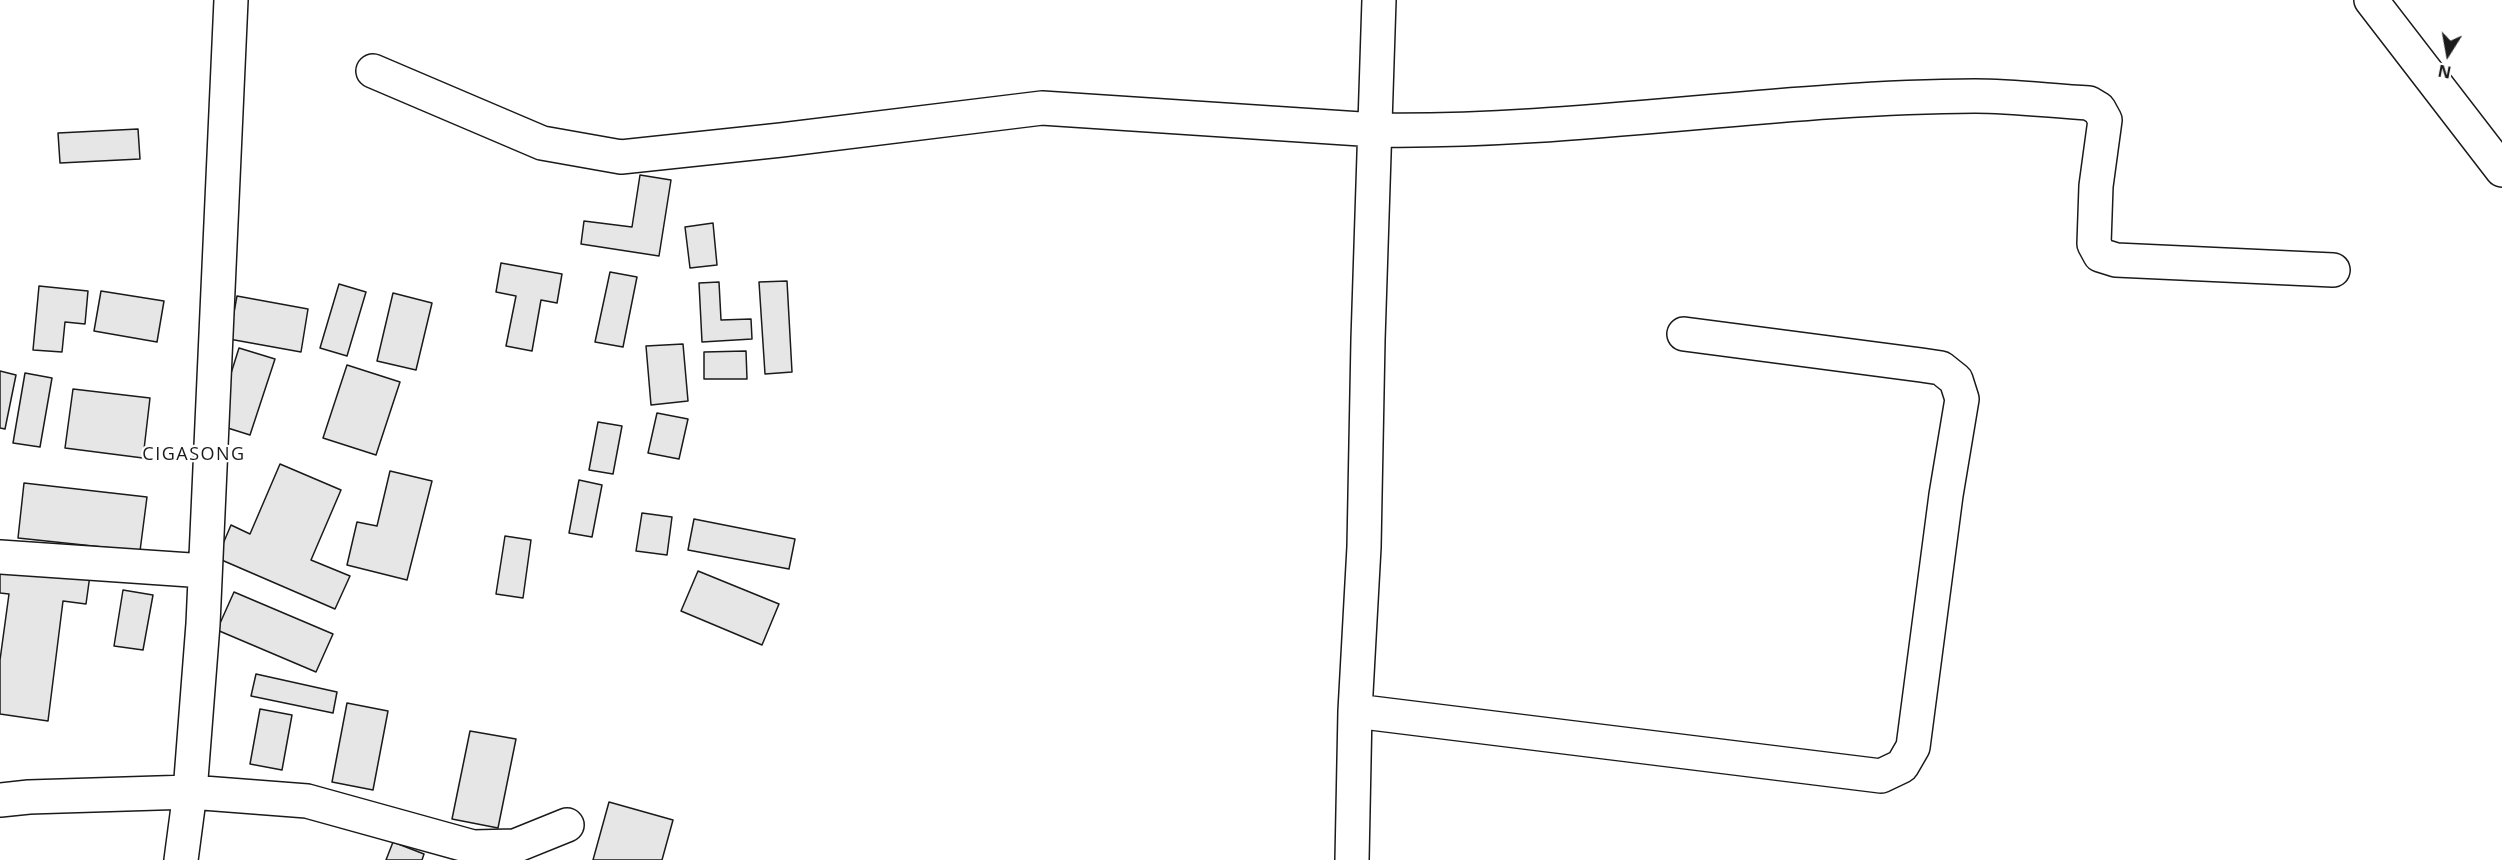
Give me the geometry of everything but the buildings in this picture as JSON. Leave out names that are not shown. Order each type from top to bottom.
[{"type":"street","points":[[181,860],[190,792],[205,571],[231,0]]},
{"type":"street","points":[[1352,860],[1355,711],[1364,548],[1379,0]]},
{"type":"street","points":[[2371,0],[2502,170]]},
{"type":"street","points":[[373,71],[542,143],[621,157],[1042,108],[1376,130],[1424,131],[1603,121],[1863,100],[1977,96],[2089,103],[2099,109],[2105,120],[2096,186],[2094,244],[2100,255],[2116,260],[2333,270]]},
{"type":"street","points":[[1355,711],[1881,776],[1902,766],[1913,747],[1946,495],[1962,399],[1956,380],[1941,368],[1921,364],[1684,334]]},
{"type":"street","points":[[0,557],[205,571]]},
{"type":"street","points":[[0,800],[190,792],[307,801],[473,847],[515,846],[567,825]]},
{"type":"district","name":"CIGASONG","points":[[194,455]]}]
